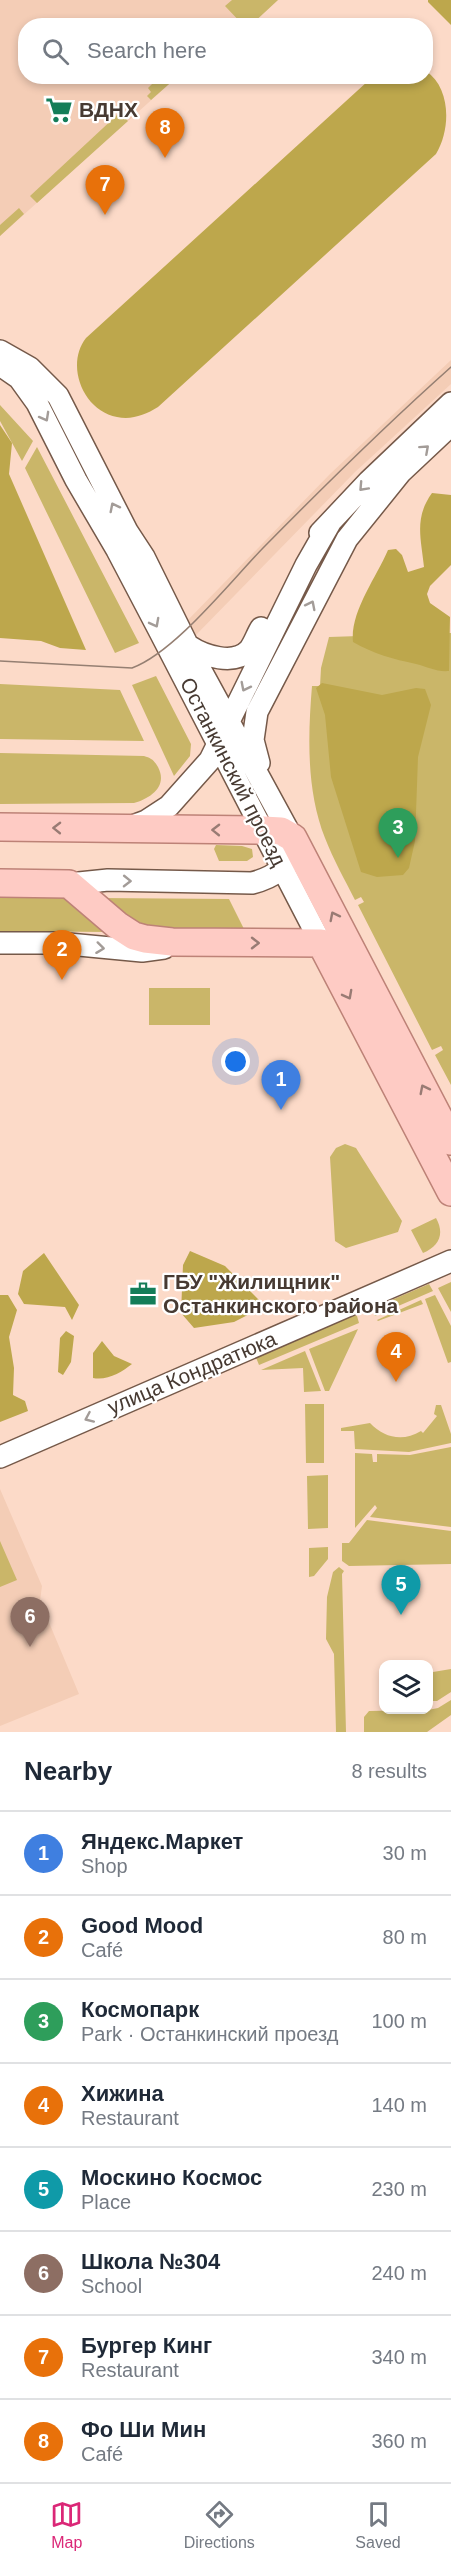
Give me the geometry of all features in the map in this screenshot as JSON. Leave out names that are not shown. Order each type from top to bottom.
[{"type":"main road","points":[[0,827],[263,830],[280,831],[293,838]]},
{"type":"main road","name":"Останкинский проезд","points":[[293,838],[451,1141]]},
{"type":"main road","points":[[0,883],[69,884],[134,936],[157,941],[321,943]]},
{"type":"main road","name":"Останкинский проезд","points":[[321,943],[451,1192]]},
{"type":"street","name":"Останкинский проезд","points":[[0,351],[19,360],[40,376],[63,405],[127,531],[144,557],[229,722],[293,838]]},
{"type":"street","name":"Останкинский проезд","points":[[0,365],[19,378],[38,403],[76,480],[117,550],[321,943]]},
{"type":"street","points":[[189,646],[204,654],[228,658],[236,657],[249,650],[294,561],[304,548],[369,481],[451,403]]},
{"type":"street","points":[[274,803],[253,740],[255,721],[261,705],[347,539],[400,472],[451,425]]},
{"type":"street","points":[[115,828],[139,824],[162,812],[201,771],[218,746],[306,565],[330,523]]},
{"type":"street","points":[[69,884],[108,880],[252,883],[270,877],[283,868],[294,851],[293,838]]},
{"type":"street","points":[[0,943],[58,943],[142,951],[196,942]]},
{"type":"street","name":"улица Кондратюка","points":[[0,1457],[451,1261]]},
{"type":"shaded area","name":"ВДНХ","points":[[0,0],[278,0],[259,18],[18,18],[18,84],[169,84],[0,236]]},
{"type":"shaded area","points":[[232,0],[278,0],[259,18],[236,18],[225,6]]},
{"type":"shaded area","points":[[428,0],[451,0],[451,25],[428,2]]},
{"type":"shaded area","points":[[434,78],[444,98],[446,110],[444,133],[436,154],[158,407],[138,416],[123,418],[105,413],[95,406],[81,385],[78,373],[77,361],[86,338],[365,84],[433,84]]},
{"type":"shaded area","points":[[152,84],[169,84],[151,100],[147,96],[151,92],[148,88]]},
{"type":"shaded area","points":[[121,114],[128,121],[37,203],[30,196],[117,115]]},
{"type":"shaded area","points":[[19,208],[24,214],[0,236],[0,225]]},
{"type":"shaded area","points":[[451,360],[451,384],[355,472],[195,636],[187,621],[330,474]]},
{"type":"shaded area","points":[[0,405],[33,441],[22,461],[0,421]]},
{"type":"shaded area","points":[[0,425],[12,443],[9,474],[86,650],[60,648],[41,641],[0,638]]},
{"type":"shaded area","points":[[37,447],[139,643],[115,653],[25,468]]},
{"type":"shaded area","points":[[432,493],[451,495],[451,565],[430,586],[427,594],[430,603],[450,617],[449,671],[436,670],[391,658],[353,642],[353,631],[360,607],[388,550],[396,549],[402,555],[408,572],[424,567],[420,528],[426,502]]},
{"type":"shaded area","points":[[451,633],[451,1085],[435,1055],[443,1050],[441,1046],[432,1050],[358,905],[364,902],[361,897],[355,900],[328,846],[314,801],[309,743],[312,686],[320,686],[321,668],[329,637]]},
{"type":"shaded area","points":[[156,676],[191,744],[190,756],[174,776],[132,685]]},
{"type":"shaded area","points":[[322,683],[382,695],[416,688],[425,689],[431,705],[418,757],[415,841],[409,868],[403,875],[377,877],[361,872],[331,777],[325,715],[316,688]]},
{"type":"shaded area","points":[[0,684],[120,690],[144,741],[0,739]]},
{"type":"shaded area","points":[[0,753],[144,756],[157,765],[161,780],[152,794],[134,803],[0,804]]},
{"type":"shaded area","points":[[216,845],[242,846],[252,849],[253,857],[247,861],[219,861],[214,849]]},
{"type":"shaded area","points":[[0,896],[59,897],[72,900],[107,932],[0,931]]},
{"type":"shaded area","points":[[98,898],[229,899],[245,931],[150,933]]},
{"type":"shaded area","points":[[149,988],[210,988],[210,1025],[149,1025]]},
{"type":"shaded area","points":[[345,1144],[356,1148],[402,1221],[398,1232],[346,1248],[335,1241],[330,1157],[336,1148]]},
{"type":"shaded area","points":[[436,1218],[440,1229],[439,1239],[433,1247],[423,1253],[411,1230]]},
{"type":"shaded area","points":[[190,1251],[225,1266],[265,1306],[234,1322],[194,1328],[181,1313],[183,1265]]},
{"type":"shaded area","points":[[44,1253],[79,1305],[72,1320],[65,1307],[24,1304],[18,1294],[23,1271]]},
{"type":"shaded area","points":[[451,1282],[451,1312],[438,1288]]},
{"type":"shaded area","points":[[429,1284],[433,1291],[375,1316],[373,1308]]},
{"type":"shaded area","points":[[0,1295],[8,1295],[17,1310],[9,1337],[14,1368],[13,1395],[25,1401],[28,1411],[0,1422]]},
{"type":"shaded area","points":[[435,1295],[451,1326],[451,1362],[448,1363],[425,1299]]},
{"type":"shaded area","points":[[421,1300],[423,1304],[377,1320]]},
{"type":"shaded area","points":[[352,1315],[357,1316],[359,1323],[259,1365],[255,1355]]},
{"type":"shaded area","points":[[358,1329],[329,1391],[325,1391],[309,1349]]},
{"type":"shaded area","points":[[66,1331],[74,1336],[71,1362],[63,1375],[58,1372],[60,1338]]},
{"type":"shaded area","points":[[102,1341],[114,1356],[132,1364],[119,1373],[98,1379],[93,1378],[93,1353]]},
{"type":"shaded area","points":[[305,1351],[321,1391],[304,1392],[303,1368],[261,1370]]},
{"type":"shaded area","points":[[305,1404],[324,1404],[324,1463],[306,1463]]},
{"type":"shaded area","points":[[436,1405],[441,1405],[451,1434],[451,1443],[409,1452],[355,1449],[354,1431],[341,1431],[341,1428],[370,1423],[381,1432],[394,1437],[407,1436],[421,1431],[423,1433],[437,1416],[434,1414]]},
{"type":"shaded area","points":[[451,1447],[451,1527],[370,1517],[377,1508],[375,1505],[355,1528],[355,1453],[372,1454],[373,1462],[377,1462],[377,1454],[410,1455]]},
{"type":"shaded area","points":[[328,1475],[328,1528],[308,1529],[307,1476]]},
{"type":"shaded area","points":[[0,1489],[42,1586],[40,1601],[79,1694],[0,1726]]},
{"type":"shaded area","points":[[367,1520],[451,1531],[451,1564],[349,1566],[342,1561],[342,1543],[349,1543]]},
{"type":"shaded area","points":[[0,1541],[17,1580],[0,1587]]},
{"type":"shaded area","points":[[328,1547],[328,1559],[314,1576],[309,1577],[309,1548]]},
{"type":"shaded area","points":[[339,1567],[344,1571],[342,1574],[346,1732],[336,1732],[334,1654],[326,1639],[327,1597],[333,1572]]},
{"type":"shaded area","points":[[451,1669],[451,1692],[437,1701],[433,1701],[433,1672]]},
{"type":"shaded area","points":[[451,1700],[451,1715],[427,1732],[364,1732],[364,1717],[369,1711],[379,1711],[379,1714],[433,1714],[433,1709]]},
{"type":"tram line","points":[[0,661],[132,668],[149,660],[184,632],[309,502],[451,367]]},
{"type":"place","name":"ВДНХ","points":[[59,110]]},
{"type":"place","name":"Фо Ши Мин","points":[[165,158]]},
{"type":"place","name":"Бургер Кинг","points":[[105,215]]},
{"type":"place","name":"Космопарк","points":[[398,858]]},
{"type":"place","name":"Good Mood","points":[[62,980]]},
{"type":"place","name":"Яндекс.Маркет","points":[[281,1110]]},
{"type":"place","name":"ГБУ \"Жилищник\" Останкинского района","points":[[143,1294]]},
{"type":"place","name":"Хижина","points":[[396,1382]]},
{"type":"place","name":"Москино Космос","points":[[401,1615]]},
{"type":"place","name":"Школа №304","points":[[30,1647]]}]
